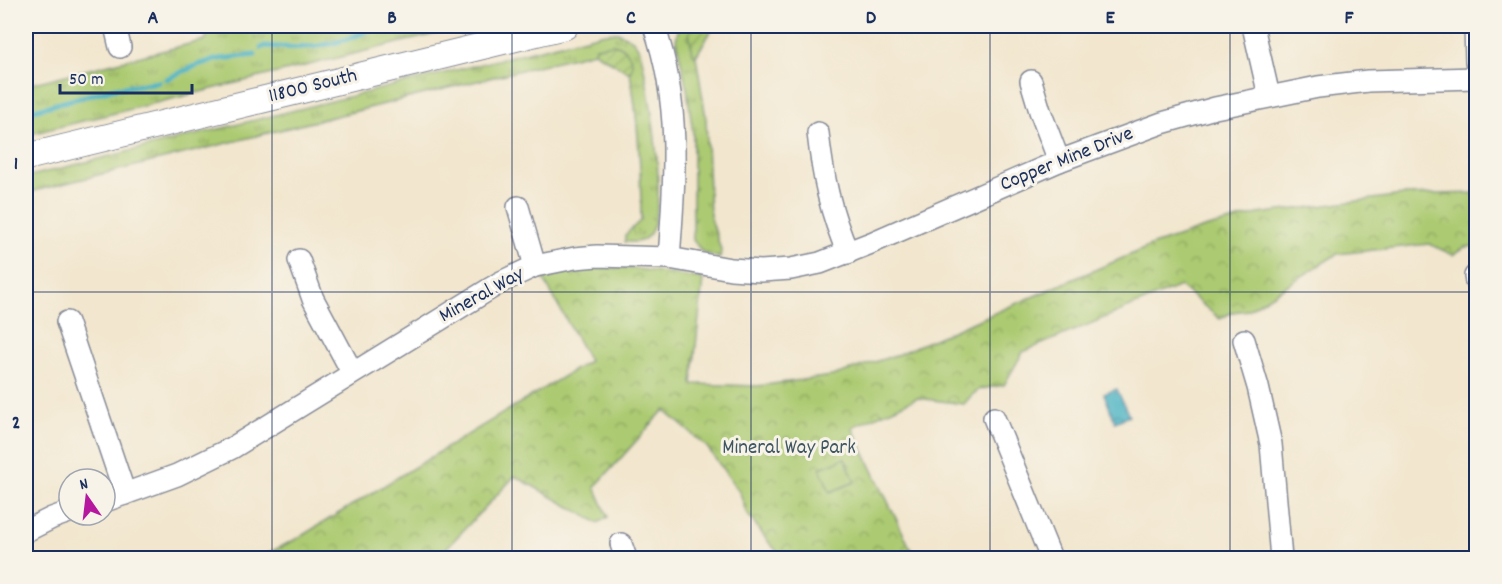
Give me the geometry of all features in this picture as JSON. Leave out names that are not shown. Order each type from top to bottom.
[{"type":"main road","name":"11800 South","points":[[26,157],[565,26]]},
{"type":"street","points":[[115,26],[120,47]]},
{"type":"street","points":[[654,26],[667,82],[675,149],[675,186],[669,258]]},
{"type":"street","points":[[1253,26],[1269,96]]},
{"type":"street","points":[[1475,26],[1476,62]]},
{"type":"street","name":"Copper Mine Drive","points":[[669,258],[731,269],[761,271],[791,269],[820,263],[1059,161],[1162,123],[1269,96],[1368,81],[1476,78]]},
{"type":"street","points":[[1031,81],[1059,161]]},
{"type":"street","points":[[818,133],[832,216],[848,253]]},
{"type":"street","points":[[518,207],[535,266]]},
{"type":"street","name":"Mineral Way","points":[[117,497],[177,475],[231,448],[498,284],[535,266],[597,256],[669,258]]},
{"type":"street","points":[[299,260],[313,298],[352,372]]},
{"type":"street","points":[[67,322],[125,494]]},
{"type":"street","points":[[1244,340],[1271,444],[1281,558]]},
{"type":"street","points":[[994,418],[1051,558]]},
{"type":"street","points":[[26,531],[57,516]]},
{"type":"green space","points":[[212,26],[467,26],[26,135],[26,85],[205,40]]},
{"type":"green space","points":[[679,26],[714,26],[696,56],[706,118],[710,215],[721,250],[720,258],[702,252],[693,240],[693,134],[687,88],[676,40]]},
{"type":"green space","points":[[694,26],[714,26],[696,56],[693,54],[689,33]]},
{"type":"green space","points":[[618,32],[633,40],[640,50],[656,147],[658,202],[654,223],[647,237],[640,241],[625,242],[625,235],[641,220],[639,146],[630,73],[594,52],[26,193],[26,177],[605,33]]},
{"type":"green space","points":[[614,44],[623,48],[629,55],[632,63],[630,73],[594,52],[596,47]]},
{"type":"green space","name":"Mineral Way Park","points":[[1476,193],[1476,246],[1465,247],[1453,255],[1429,244],[1337,254],[1248,310],[1232,312],[1220,319],[1180,286],[1023,352],[1004,385],[980,389],[964,404],[917,398],[852,427],[915,558],[784,558],[770,544],[746,512],[740,493],[707,447],[664,410],[595,487],[608,517],[598,523],[515,476],[437,558],[259,558],[298,538],[589,361],[543,278],[584,269],[623,268],[703,279],[692,384],[757,386],[832,376],[899,354],[1153,245],[1204,228],[1258,214],[1403,195]]},
{"type":"green space","points":[[845,458],[855,482],[830,492],[820,468]]},
{"type":"water","points":[[1117,389],[1129,416],[1115,422],[1104,394]]},
{"type":"waterway","points":[[261,48],[264,46],[294,48],[335,43],[376,26]]},
{"type":"waterway","points":[[166,79],[200,64],[219,59],[255,55]]},
{"type":"waterway","points":[[26,112],[116,88],[159,82]]}]
